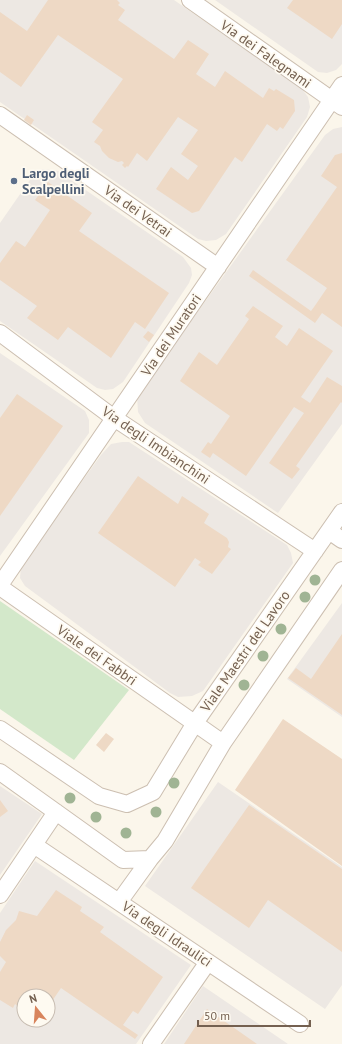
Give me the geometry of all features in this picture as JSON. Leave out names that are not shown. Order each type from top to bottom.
[{"type":"street","name":"Via dei Falegnami","points":[[190,0],[337,103]]},
{"type":"street","name":"Via dei Muratori","points":[[0,586],[218,267],[337,103],[342,84]]},
{"type":"street","name":"Via dei Vetrai","points":[[0,115],[218,267]]},
{"type":"street","name":"Via degli Imbianchini","points":[[0,333],[114,418],[315,551]]},
{"type":"street","name":"Viale Maestri del Lavoro","points":[[0,729],[99,796],[127,804],[153,792],[194,723],[342,512]]},
{"type":"street","points":[[329,531],[342,540]]},
{"type":"street","points":[[119,902],[165,841],[223,743],[342,570]]},
{"type":"street","name":"Viale dei Fabbri","points":[[0,586],[223,743]]},
{"type":"street","points":[[0,772],[123,860],[150,859]]},
{"type":"street","points":[[0,895],[56,812]]},
{"type":"street","name":"Via degli Idraulici","points":[[34,845],[300,1024]]},
{"type":"street","points":[[151,1044],[208,962]]},
{"type":"shaded area","points":[[0,0],[174,0],[302,89],[308,97],[310,107],[307,117],[226,234],[216,240],[206,241],[198,239],[0,102]]},
{"type":"shaded area","points":[[215,0],[342,0],[342,64],[336,70],[327,73],[318,72]]},
{"type":"shaded area","points":[[342,127],[342,424],[278,513],[145,423],[138,412],[137,396],[325,135],[333,129]]},
{"type":"shaded area","points":[[43,169],[58,171],[183,257],[191,268],[192,275],[189,283],[123,382],[113,389],[105,390],[97,388],[0,321],[0,223],[34,174]]},
{"type":"shaded area","points":[[0,353],[85,411],[89,420],[89,433],[0,556]]},
{"type":"shaded area","points":[[129,442],[287,545],[291,553],[293,563],[203,691],[192,696],[178,697],[170,693],[25,586],[20,578],[21,566],[101,455],[111,444]]},
{"type":"shaded area","points":[[342,603],[342,717],[287,679]]},
{"type":"shaded area","points":[[218,782],[342,867],[342,985],[325,1009],[145,886]]},
{"type":"shaded area","points":[[0,786],[42,814],[0,875]]},
{"type":"shaded area","points":[[35,861],[191,965],[136,1044],[0,1044],[0,913]]},
{"type":"shaded area","points":[[203,986],[288,1044],[164,1044]]},
{"type":"green space","points":[[0,601],[129,690],[74,760],[0,709]]},
{"type":"building","points":[[48,0],[117,0],[120,3],[118,5],[125,10],[118,20],[174,59],[188,40],[209,54],[196,74],[215,87],[225,71],[263,98],[269,88],[274,91],[276,89],[294,100],[295,111],[283,129],[280,127],[277,131],[267,124],[242,162],[235,157],[199,211],[192,213],[156,189],[171,167],[188,180],[198,166],[181,154],[198,130],[178,117],[147,161],[137,153],[128,167],[127,166],[125,168],[122,165],[124,163],[122,161],[118,162],[109,158],[102,151],[100,146],[94,142],[103,130],[92,122],[123,79],[58,35],[21,87],[0,72],[0,12],[27,31]]},
{"type":"building","points":[[293,0],[342,0],[342,24],[332,39],[287,8]]},
{"type":"building","points":[[27,115],[34,120],[31,125],[24,120]]},
{"type":"building","points":[[342,153],[342,327],[322,313],[315,323],[249,276],[253,270],[311,311],[327,288],[286,260],[337,187],[321,176],[335,155]]},
{"type":"building","points":[[48,182],[92,213],[79,231],[169,293],[145,329],[135,322],[111,358],[68,327],[58,340],[27,318],[37,306],[0,280],[0,263],[16,241],[25,247],[50,210],[35,200]]},
{"type":"building","points":[[253,306],[283,326],[275,337],[287,346],[299,328],[333,351],[301,397],[310,403],[327,377],[342,386],[342,403],[341,402],[296,466],[300,469],[292,479],[269,463],[304,413],[294,407],[246,476],[213,453],[210,458],[201,452],[208,442],[211,444],[230,416],[180,381],[199,352],[217,365],[249,319],[245,316]]},
{"type":"building","points":[[148,331],[154,335],[149,342],[143,337]]},
{"type":"building","points":[[17,394],[63,426],[0,516],[0,418]]},
{"type":"building","points":[[138,476],[178,504],[182,496],[209,514],[204,523],[227,538],[229,542],[228,547],[231,549],[212,574],[198,565],[201,562],[195,558],[175,587],[98,533]]},
{"type":"building","points":[[342,634],[342,715],[288,678],[296,668],[311,679]]},
{"type":"building","points":[[283,719],[342,759],[342,866],[235,790]]},
{"type":"building","points":[[106,733],[114,739],[104,752],[96,745]]},
{"type":"building","points":[[0,800],[8,811],[0,817]]},
{"type":"building","points":[[249,805],[342,869],[342,952],[268,900],[249,928],[191,888]]},
{"type":"building","points":[[56,890],[82,907],[80,911],[104,927],[100,932],[163,977],[138,1014],[133,1011],[123,1025],[138,1035],[135,1039],[61,988],[56,995],[56,988],[16,988],[16,1005],[15,1004],[13,1008],[0,1000],[0,972],[6,962],[0,956],[0,942],[6,930],[16,920],[19,911],[37,916]]},
{"type":"building","points":[[207,1009],[257,1044],[184,1044]]},
{"type":"place","name":"Largo degli Scalpellini","points":[[14,181]]}]
